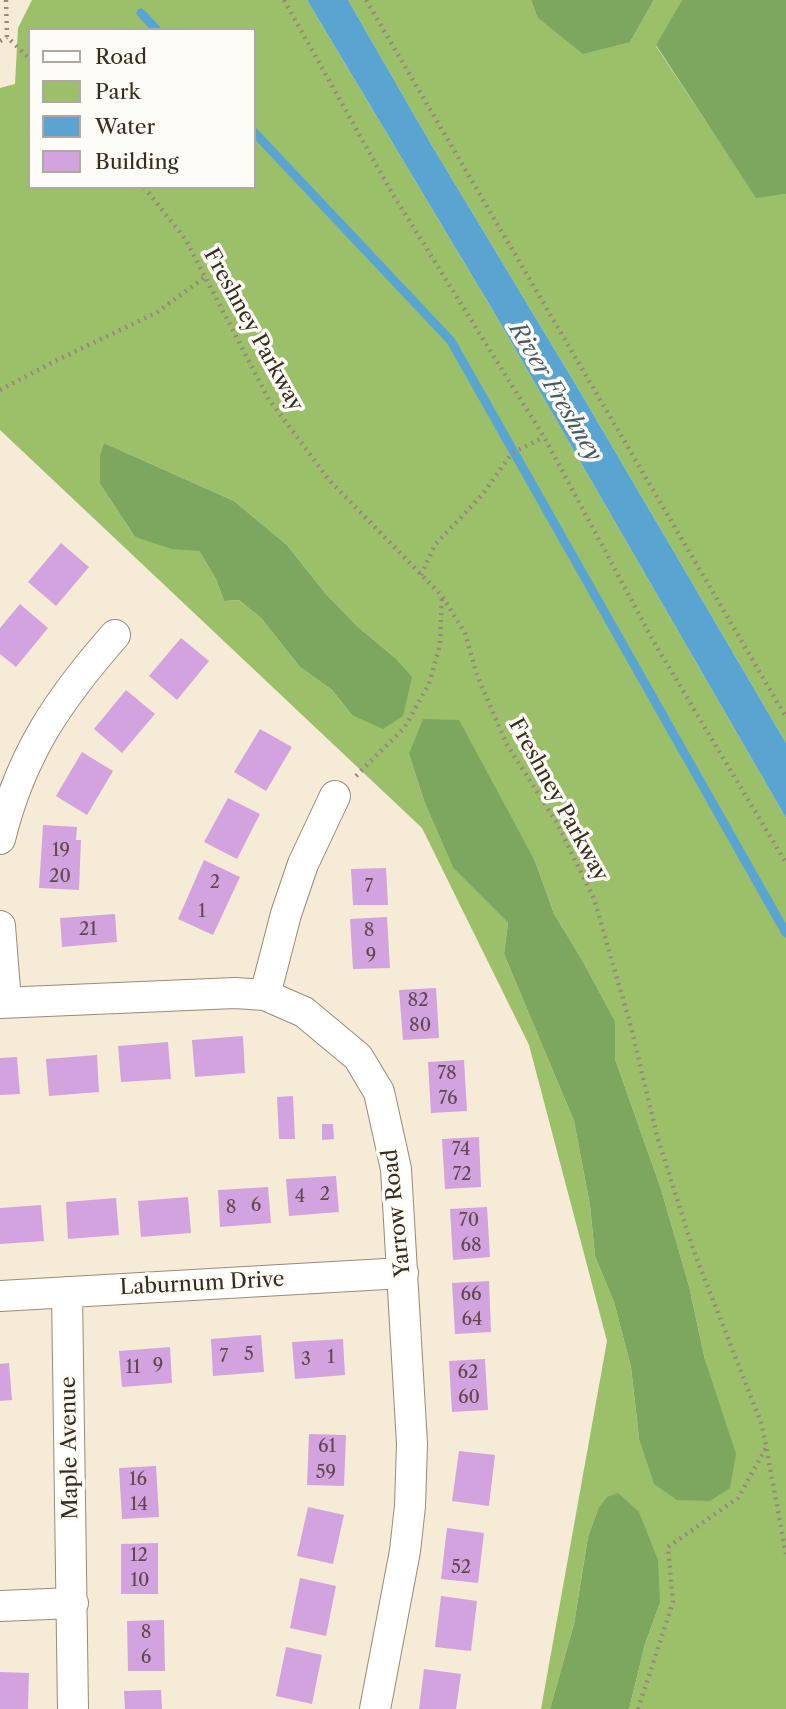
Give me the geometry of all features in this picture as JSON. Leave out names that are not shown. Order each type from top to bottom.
[{"type":"street","points":[[0,839],[9,802],[41,732],[77,678],[115,635]]},
{"type":"street","points":[[265,995],[286,914],[303,864],[335,796]]},
{"type":"street","points":[[0,926],[3,1002]]},
{"type":"street","name":"Yarrow Road","points":[[3,1002],[235,993],[265,995],[304,1012],[358,1057],[379,1092],[396,1169],[412,1444],[405,1551],[375,1709]]},
{"type":"street","name":"Laburnum Drive","points":[[0,1296],[403,1273]]},
{"type":"street","name":"Maple Avenue","points":[[66,1292],[73,1709]]},
{"type":"street","points":[[0,1606],[73,1603]]},
{"type":"path","points":[[6,0],[7,37],[28,57]]},
{"type":"path","points":[[284,0],[392,192],[544,437],[656,643],[786,863]]},
{"type":"path","points":[[366,0],[786,717]]},
{"type":"path","points":[[0,41],[7,37]]},
{"type":"path","name":"Freshney Parkway","points":[[146,189],[186,240],[268,398],[329,480],[442,596],[465,633],[477,675],[506,743],[557,822],[594,899],[657,1136],[693,1248],[762,1425],[786,1554]]},
{"type":"path","points":[[0,390],[55,360],[156,313],[205,277]]},
{"type":"path","points":[[421,575],[435,545],[482,495],[514,452],[544,437]]},
{"type":"path","points":[[335,796],[404,728],[429,684],[439,645],[442,596]]},
{"type":"path","points":[[638,1709],[673,1602],[668,1547],[738,1498],[766,1447]]},
{"type":"green space","points":[[32,0],[307,0],[495,314],[786,818],[786,1709],[629,1709],[645,1644],[660,1603],[598,1509],[588,1537],[574,1624],[550,1709],[541,1709],[607,1341],[529,1045],[422,828],[0,430],[0,88],[15,84],[18,28]],"holes":[[[104,443],[234,501],[287,545],[326,594],[357,626],[394,657],[352,715],[332,690],[300,667],[261,618],[239,600],[224,601],[216,579],[199,551],[135,537],[100,484]],[[409,754],[497,793],[535,861],[554,914],[615,1021],[615,1059],[661,1189],[689,1286],[705,1360],[639,1438],[631,1367],[614,1302],[595,1256],[590,1205],[574,1121],[504,954],[508,923],[453,868],[424,801]]]},
{"type":"green space","points":[[348,0],[531,0],[537,17],[630,42],[654,0],[682,0],[656,46],[756,197],[786,194],[786,743],[431,144]]},
{"type":"green space","points":[[531,0],[654,0],[630,42],[583,54],[537,17]]},
{"type":"green space","points":[[682,0],[786,0],[786,194],[756,198],[656,45]]},
{"type":"green space","points":[[104,443],[234,501],[287,545],[326,594],[412,677],[403,716],[383,729],[352,715],[332,690],[300,667],[261,618],[239,600],[224,601],[216,579],[199,551],[172,549],[135,537],[100,484],[100,456]]},
{"type":"green space","points":[[423,719],[459,720],[535,861],[554,914],[615,1021],[615,1059],[661,1189],[689,1286],[705,1360],[736,1454],[730,1488],[710,1501],[677,1500],[654,1484],[639,1438],[631,1367],[614,1302],[595,1256],[590,1205],[574,1121],[504,954],[508,923],[453,868],[424,801],[409,754]]},
{"type":"green space","points":[[618,1493],[639,1512],[658,1560],[660,1603],[645,1644],[629,1709],[550,1709],[574,1624],[588,1537],[598,1509],[607,1497]]},
{"type":"water","name":"River Freshney","points":[[307,0],[348,0],[786,743],[786,818],[495,314]]},
{"type":"building","points":[[61,543],[89,567],[56,606],[28,582]]},
{"type":"building","points":[[20,604],[48,628],[16,667],[0,654],[0,628]]},
{"type":"building","points":[[181,638],[209,661],[177,700],[149,676]]},
{"type":"building","points":[[126,690],[155,714],[122,753],[94,729]]},
{"type":"building","points":[[260,729],[292,747],[266,791],[234,772]]},
{"type":"building","points":[[82,752],[113,771],[87,815],[56,796]]},
{"type":"building","points":[[228,798],[260,814],[237,859],[204,842]]},
{"type":"building","points":[[43,825],[77,827],[76,840],[81,840],[79,890],[39,888]]},
{"type":"building","points":[[204,860],[240,877],[213,935],[178,919]]},
{"type":"building","points":[[386,868],[388,905],[353,905],[351,869]]},
{"type":"building","points":[[115,914],[117,942],[62,947],[60,918]]},
{"type":"building","points":[[387,917],[390,968],[353,969],[350,919]]},
{"type":"building","points":[[436,988],[439,1038],[403,1040],[399,990]]},
{"type":"building","points":[[243,1036],[245,1073],[195,1077],[192,1040]]},
{"type":"building","points":[[168,1042],[171,1079],[121,1082],[118,1046]]},
{"type":"building","points":[[97,1055],[99,1092],[49,1096],[46,1059]]},
{"type":"building","points":[[17,1057],[20,1094],[0,1095],[0,1058]]},
{"type":"building","points":[[464,1060],[467,1111],[431,1113],[428,1062]]},
{"type":"building","points":[[293,1096],[295,1139],[279,1139],[277,1097]]},
{"type":"building","points":[[322,1124],[333,1124],[334,1139],[322,1140]]},
{"type":"building","points":[[479,1137],[481,1187],[445,1189],[442,1139]]},
{"type":"building","points":[[336,1176],[339,1212],[289,1216],[286,1179]]},
{"type":"building","points":[[268,1187],[271,1223],[220,1227],[218,1190]]},
{"type":"building","points":[[188,1197],[191,1233],[141,1237],[138,1201]]},
{"type":"building","points":[[116,1198],[119,1235],[68,1239],[66,1202]]},
{"type":"building","points":[[41,1205],[44,1241],[0,1244],[0,1208]]},
{"type":"building","points":[[487,1207],[490,1257],[453,1260],[450,1209]]},
{"type":"building","points":[[489,1281],[491,1332],[455,1334],[452,1283]]},
{"type":"building","points":[[261,1335],[264,1372],[213,1376],[211,1339]]},
{"type":"building","points":[[343,1339],[345,1375],[295,1379],[292,1342]]},
{"type":"building","points":[[170,1347],[172,1383],[122,1387],[119,1351]]},
{"type":"building","points":[[485,1359],[488,1410],[452,1412],[449,1361]]},
{"type":"building","points":[[9,1363],[12,1400],[0,1401],[0,1364]]},
{"type":"building","points":[[309,1434],[346,1435],[344,1486],[307,1485]]},
{"type":"building","points":[[459,1451],[495,1455],[489,1506],[452,1501]]},
{"type":"building","points":[[156,1466],[159,1517],[122,1519],[119,1468]]},
{"type":"building","points":[[308,1507],[344,1515],[333,1564],[297,1556]]},
{"type":"building","points":[[447,1528],[484,1533],[478,1583],[441,1579]]},
{"type":"building","points":[[158,1543],[158,1594],[121,1594],[121,1544]]},
{"type":"building","points":[[300,1578],[336,1586],[326,1636],[290,1628]]},
{"type":"building","points":[[441,1596],[477,1601],[471,1651],[435,1647]]},
{"type":"building","points":[[164,1620],[165,1671],[128,1671],[127,1621]]},
{"type":"building","points":[[286,1647],[322,1655],[312,1704],[276,1696]]},
{"type":"building","points":[[424,1669],[461,1674],[456,1709],[419,1709]]},
{"type":"building","points":[[0,1672],[29,1673],[28,1709],[0,1709]]},
{"type":"building","points":[[161,1690],[162,1709],[125,1709],[124,1691]]},
{"type":"waterway","points":[[141,13],[155,28]]},
{"type":"waterway","points":[[256,134],[451,341],[786,933]]}]
